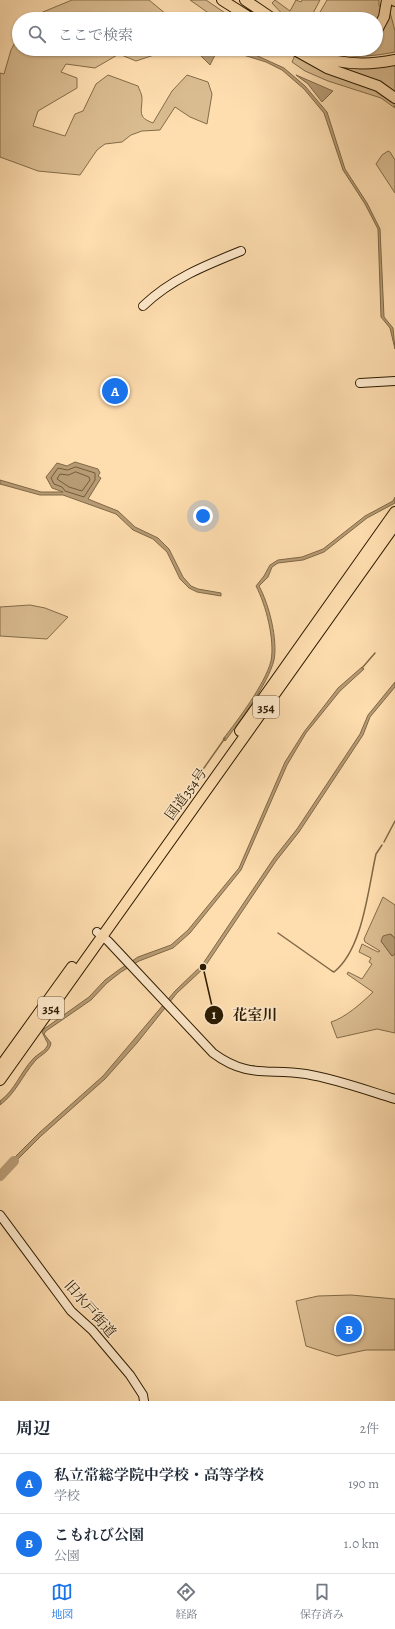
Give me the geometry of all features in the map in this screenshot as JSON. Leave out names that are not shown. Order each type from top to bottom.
[{"type":"highway","points":[[222,0],[241,12]]},
{"type":"highway","points":[[245,0],[262,12]]},
{"type":"highway","points":[[383,19],[387,0]]},
{"type":"highway","points":[[383,56],[395,54]]},
{"type":"highway","points":[[306,56],[327,68],[378,86],[395,98]]},
{"type":"highway","points":[[317,56],[347,64],[376,64],[395,60]]},
{"type":"highway","points":[[336,56],[356,59],[379,56]]},
{"type":"highway","name":"国道354号","points":[[0,1080],[100,934],[395,512]]},
{"type":"highway","name":"国道354号","points":[[0,1067],[100,934],[395,525]]},
{"type":"street","points":[[143,306],[161,291],[190,272],[241,251]]},
{"type":"street","points":[[360,383],[395,381]]},
{"type":"street","points":[[100,934],[213,1053],[231,1066],[249,1071],[290,1072],[320,1077],[395,1099]]},
{"type":"street","name":"旧水戸街道","points":[[0,1215],[71,1311],[92,1330],[130,1375],[143,1395],[144,1401]]},
{"type":"shaded area","points":[[72,0],[149,0],[164,12],[43,12]]},
{"type":"shaded area","points":[[190,0],[206,0],[224,12],[207,12]]},
{"type":"shaded area","points":[[275,0],[290,11],[296,0],[301,2],[302,0],[320,0],[314,12],[280,12],[272,3]]},
{"type":"shaded area","points":[[327,0],[379,0],[379,6],[383,7],[381,12],[320,12]]},
{"type":"shaded area","points":[[390,12],[395,31],[395,52],[383,54],[383,25]]},
{"type":"shaded area","points":[[12,48],[12,56],[116,56],[95,68],[66,64],[61,72],[77,78],[77,88],[38,111],[33,126],[65,136],[75,114],[83,111],[96,84],[108,75],[138,86],[142,96],[142,116],[153,123],[172,91],[187,75],[208,82],[212,94],[207,124],[190,117],[175,107],[160,130],[142,131],[131,135],[122,142],[105,144],[97,150],[80,175],[38,171],[0,157],[0,73],[4,74]]},
{"type":"shaded area","points":[[124,56],[151,56],[136,61]]},
{"type":"shaded area","points":[[295,56],[297,56],[373,88],[393,101],[395,108],[381,98],[328,81],[305,71],[292,62]]},
{"type":"shaded area","points":[[321,62],[395,64],[395,95]]},
{"type":"shaded area","points":[[388,151],[395,160],[395,193],[376,164],[382,155]]},
{"type":"shaded area","points":[[30,605],[45,608],[68,617],[47,639],[0,636],[0,607]]},
{"type":"shaded area","points":[[383,897],[395,905],[395,938],[391,934],[381,941],[392,956],[395,954],[395,1033],[377,1029],[337,1038],[331,1022],[348,1013],[373,992],[347,974],[348,972],[362,979],[372,964],[369,962],[371,958],[359,952],[362,944],[378,952],[380,951],[365,942],[364,939]]},
{"type":"shaded area","points":[[351,1295],[395,1299],[395,1350],[366,1350],[337,1356],[306,1346],[296,1301],[318,1296]]},
{"type":"water","points":[[201,56],[214,56],[210,65]]},
{"type":"water","points":[[247,56],[258,56],[284,68],[305,86],[327,112],[345,169],[367,203],[380,229],[384,317],[393,328],[395,349],[390,328],[381,317],[378,229],[365,204],[343,170],[324,113],[304,89],[282,70],[266,62]]},
{"type":"water","points":[[296,75],[333,91],[322,102],[308,84]]},
{"type":"water","points":[[75,462],[98,469],[100,473],[98,476],[101,478],[88,499],[118,511],[135,527],[158,538],[169,549],[183,577],[191,586],[198,589],[221,593],[221,596],[197,592],[189,588],[180,579],[167,552],[153,539],[133,530],[116,514],[63,495],[40,495],[0,484],[0,480],[41,492],[63,492],[52,488],[46,477],[57,463],[67,466]]},
{"type":"water","points":[[395,497],[395,503],[367,518],[324,552],[303,560],[278,563],[272,567],[268,577],[259,586],[272,622],[275,643],[274,660],[271,670],[260,691],[225,741],[223,739],[257,691],[271,661],[272,643],[269,623],[256,586],[270,565],[278,560],[302,557],[323,549],[365,516],[393,501]]},
{"type":"water","points":[[362,667],[364,669],[340,691],[306,733],[287,765],[241,870],[190,933],[173,948],[139,961],[121,972],[107,983],[91,1000],[46,1031],[44,1034],[51,1043],[49,1049],[35,1061],[15,1090],[0,1105],[0,1101],[14,1087],[28,1064],[47,1046],[48,1044],[42,1032],[44,1029],[89,997],[105,980],[120,969],[138,957],[171,945],[188,930],[239,868],[285,762],[304,732],[338,688]]},
{"type":"water","points":[[395,682],[395,687],[370,717],[363,735],[299,832],[276,861],[204,968],[177,993],[137,1043],[105,1079],[41,1136],[5,1172],[3,1169],[39,1133],[103,1076],[175,991],[202,965],[274,858],[297,829],[360,734],[368,715]]},
{"type":"water","points":[[390,934],[395,938],[395,954],[392,956],[381,941],[383,936]]},
{"type":"waterway","points":[[362,668],[375,653]]},
{"type":"waterway","points":[[185,795],[225,738]]},
{"type":"waterway","points":[[384,842],[395,821]]},
{"type":"waterway","points":[[278,933],[334,972],[344,962],[352,949],[358,934],[367,901],[376,854],[382,845]]},
{"type":"waterway","points":[[0,1176],[14,1161]]},
{"type":"place","name":"私立常総学院中学校・高等学校","points":[[115,391]]},
{"type":"place","name":"花室川","points":[[203,967]]},
{"type":"place","name":"こもれび公園","points":[[349,1329]]}]
